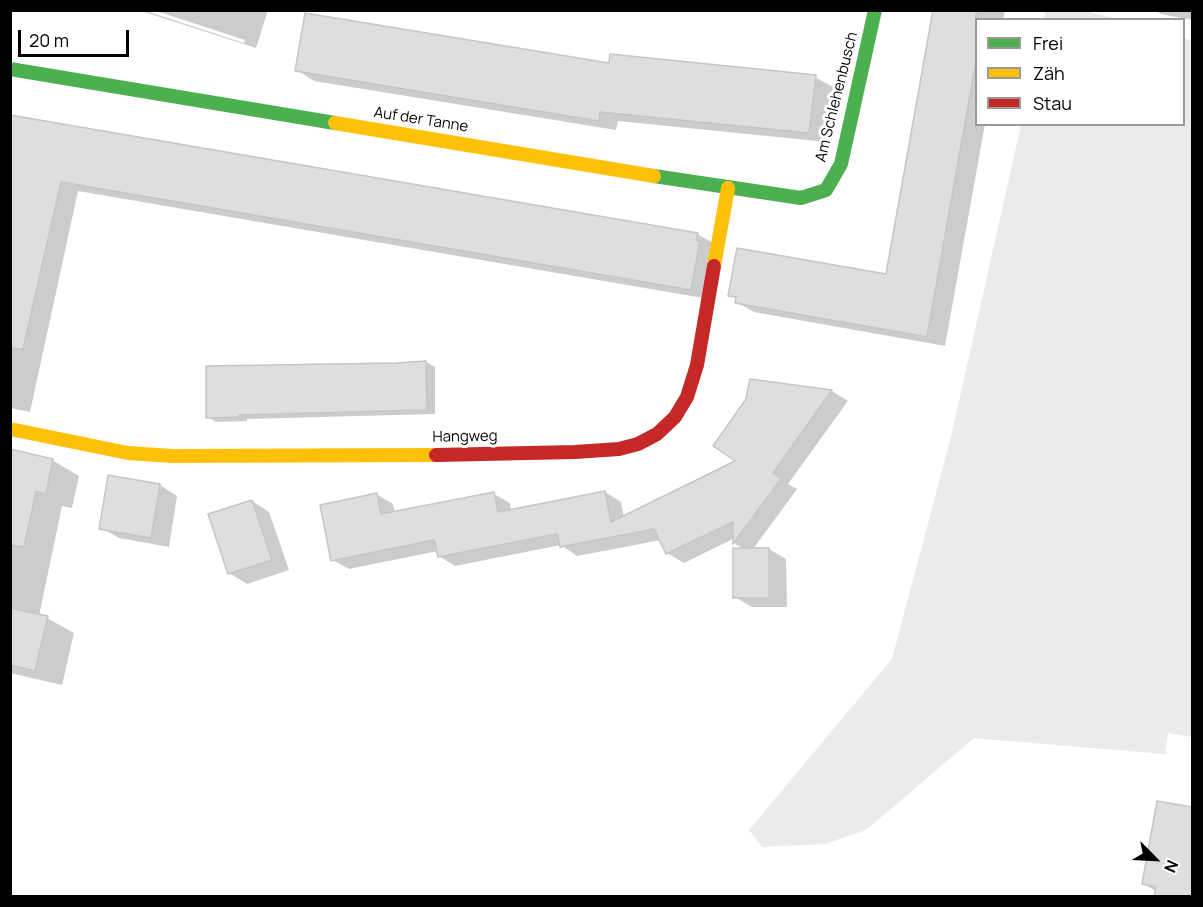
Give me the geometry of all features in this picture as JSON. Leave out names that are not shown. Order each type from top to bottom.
[{"type":"street","name":"Am Schlehenbusch","points":[[826,190],[841,164],[875,10]]},
{"type":"street","name":"Auf der Tanne","points":[[10,69],[728,188],[801,198],[826,190]]},
{"type":"street","name":"Hangweg","points":[[10,429],[128,453],[172,456],[354,456],[575,452],[619,449],[638,444],[657,434],[675,417],[687,397],[697,365],[728,188]]},
{"type":"shaded area","points":[[1046,10],[1085,11],[1113,18],[1044,18]]},
{"type":"shaded area","points":[[1185,38],[1192,41],[1192,737],[1168,733],[1165,754],[974,738],[866,830],[825,844],[762,847],[749,830],[892,659],[951,437],[1021,126],[1185,126]]},
{"type":"building","points":[[933,10],[976,10],[975,67],[927,337],[735,303],[736,297],[728,296],[737,248],[886,274]]},
{"type":"building","points":[[305,13],[609,63],[610,54],[816,75],[809,133],[600,112],[599,121],[295,71]]},
{"type":"building","points":[[10,115],[698,233],[696,241],[700,241],[691,290],[61,182],[23,349],[10,348]]},
{"type":"building","points":[[426,361],[427,410],[239,415],[239,417],[206,418],[206,366]]},
{"type":"building","points":[[750,379],[832,390],[773,473],[781,479],[733,544],[733,522],[666,554],[654,529],[560,547],[557,534],[438,557],[434,540],[331,561],[320,505],[377,493],[381,514],[494,492],[498,512],[605,491],[611,522],[735,461],[713,446],[746,399]]},
{"type":"building","points":[[10,449],[53,459],[46,494],[36,491],[24,547],[10,545]]},
{"type":"building","points":[[108,475],[160,484],[151,538],[99,529]]},
{"type":"building","points":[[252,500],[272,560],[228,574],[208,514]]},
{"type":"building","points":[[733,548],[769,548],[769,598],[733,598]]},
{"type":"building","points":[[10,608],[48,616],[35,671],[10,665]]},
{"type":"building","points":[[1157,801],[1192,807],[1192,897],[1154,897],[1156,887],[1142,884]]},
{"type":"traffic: fast","points":[[654,176],[801,198],[826,190],[841,164],[875,10]]},
{"type":"traffic: fast","points":[[10,69],[335,123]]},
{"type":"traffic: slow","points":[[335,123],[654,176]]},
{"type":"traffic: slow","points":[[714,266],[728,188]]},
{"type":"traffic: slow","points":[[10,429],[128,453],[172,456],[436,455]]},
{"type":"traffic: jam","points":[[436,455],[619,449],[638,444],[657,434],[675,417],[687,397],[697,365],[714,266]]}]
